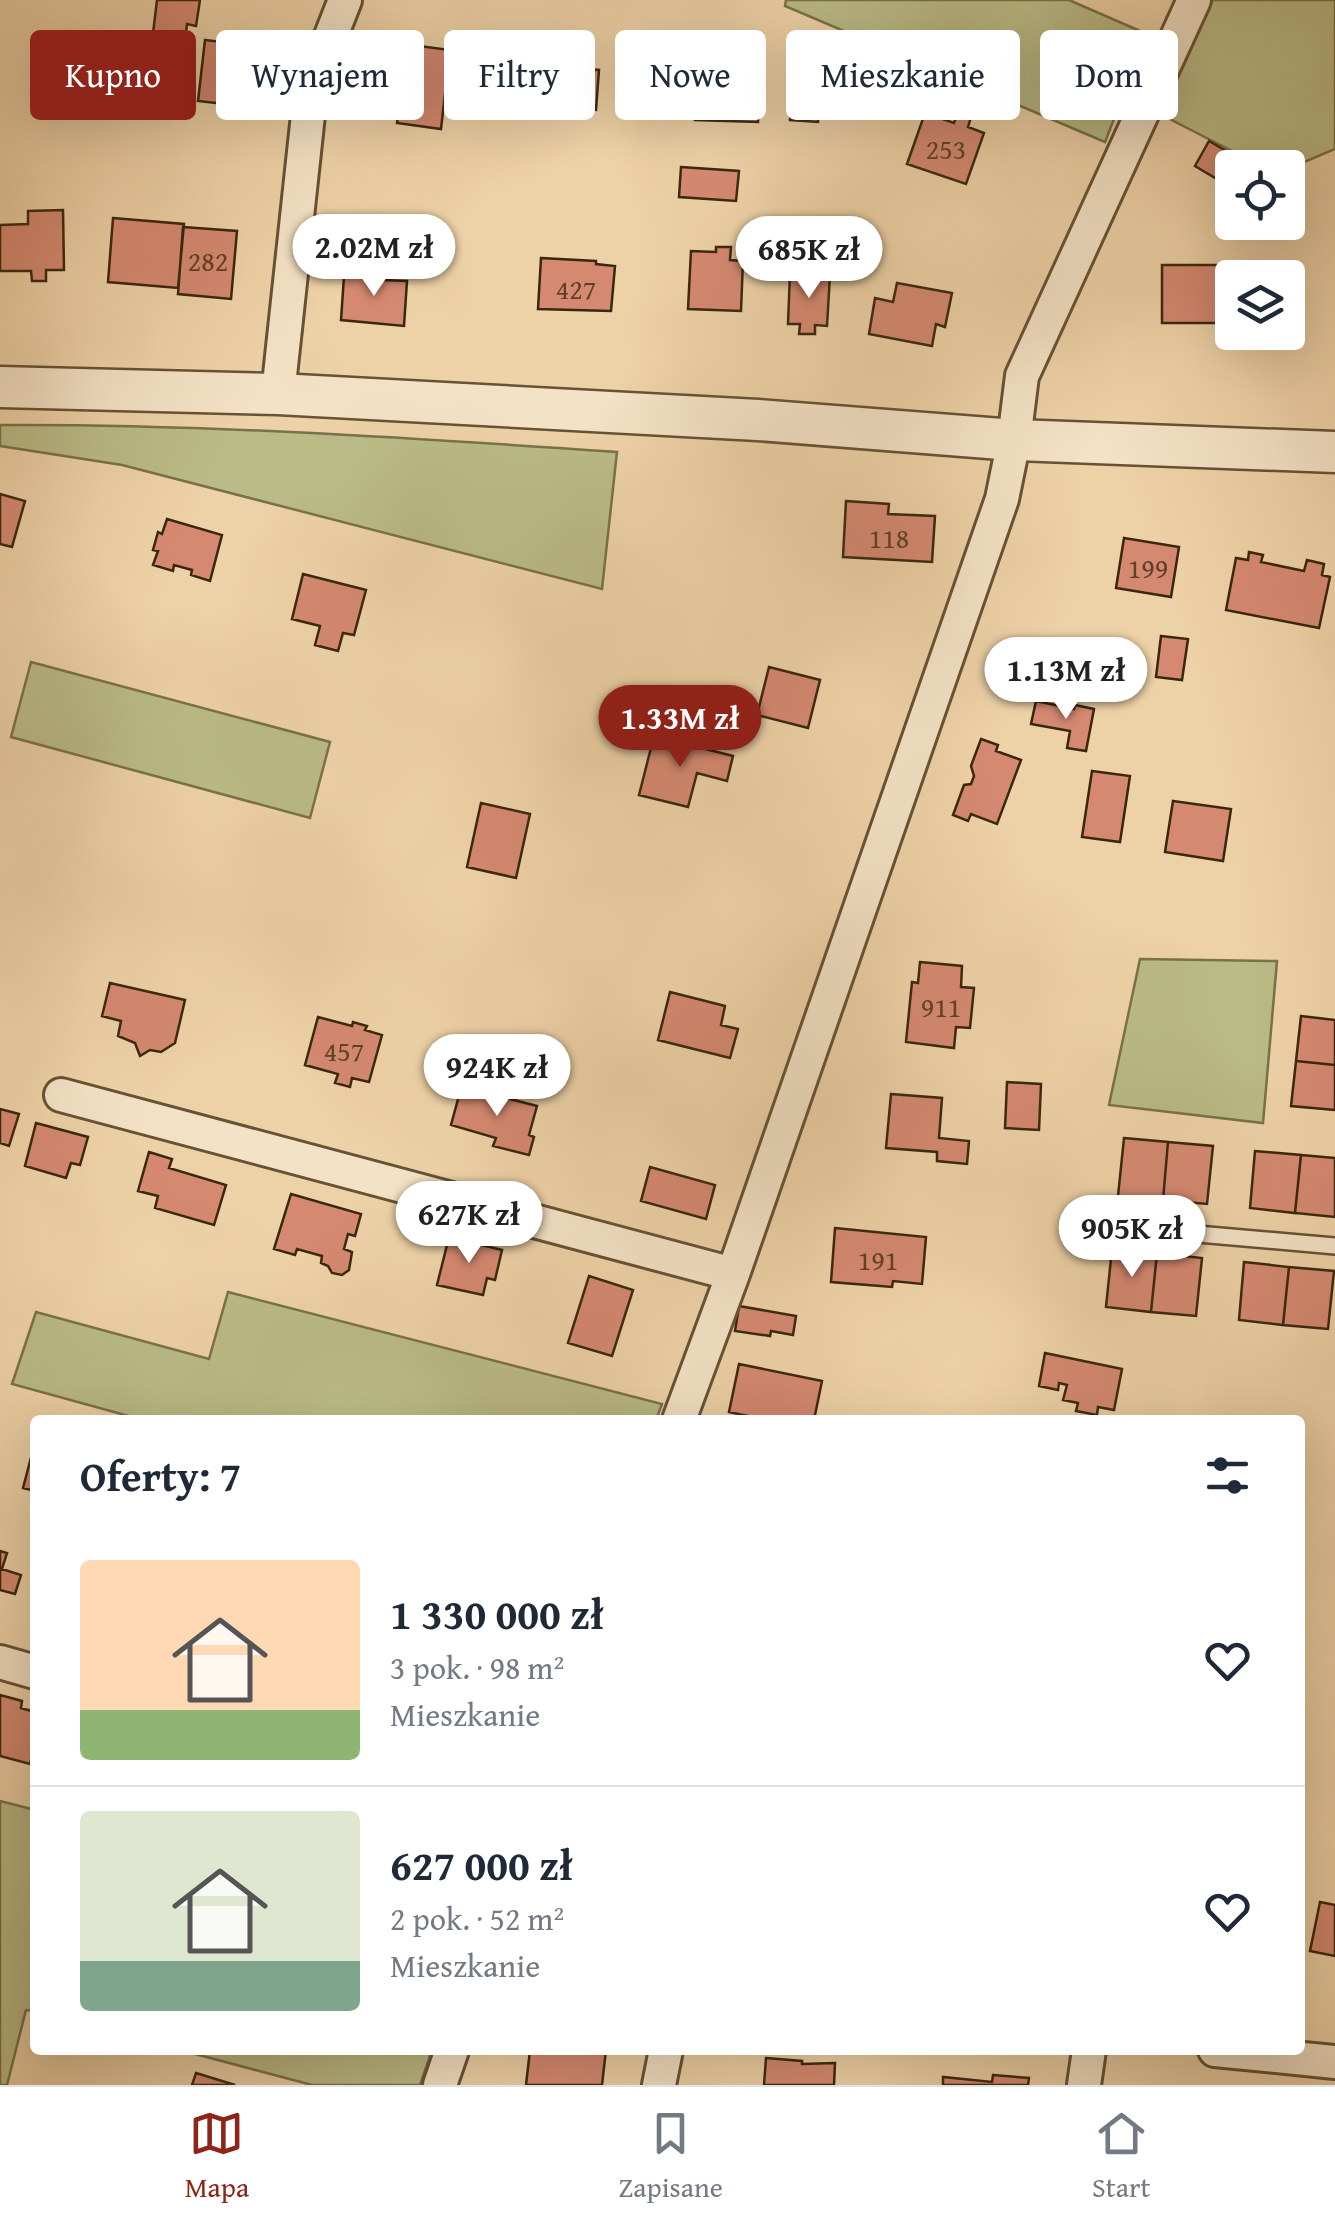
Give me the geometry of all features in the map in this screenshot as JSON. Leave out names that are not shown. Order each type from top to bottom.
[{"type":"street","points":[[278,394],[311,87],[345,0]]},
{"type":"street","points":[[681,1415],[1002,499],[1022,376],[1194,0]]},
{"type":"street","points":[[0,387],[278,394],[758,420],[1014,440],[1335,452]]},
{"type":"street","points":[[61,1095],[733,1274]]},
{"type":"street","points":[[0,1662],[30,1671]]},
{"type":"street","points":[[440,2085],[450,2055]]},
{"type":"street","points":[[658,2085],[665,2055]]},
{"type":"street","points":[[1084,2085],[1088,2055]]},
{"type":"street","points":[[1270,2055],[1335,2062]]},
{"type":"lane","points":[[1118,1227],[1335,1246]]},
{"type":"green space","points":[[786,0],[1069,0],[1138,30],[1040,30],[1040,114],[1020,106],[1020,30],[841,30],[785,6]]},
{"type":"green space","points":[[1212,0],[1335,0],[1335,149],[1305,162],[1305,150],[1230,150],[1172,120],[1178,120],[1178,75]]},
{"type":"green space","points":[[1053,120],[1114,120],[1105,142]]},
{"type":"green space","points":[[0,425],[231,429],[617,452],[602,589],[122,465],[0,446]]},
{"type":"green space","points":[[31,662],[330,742],[310,818],[11,737]]},
{"type":"green space","points":[[1140,959],[1277,961],[1263,1123],[1109,1105]]},
{"type":"green space","points":[[228,1292],[662,1404],[658,1415],[125,1415],[12,1384],[36,1312],[209,1359]]},
{"type":"green space","points":[[0,1801],[30,1809],[30,2010],[26,2010],[7,2085],[0,2085]]},
{"type":"green space","points":[[199,2055],[430,2055],[420,2085],[312,2085]]},
{"type":"building","points":[[157,0],[200,0],[196,26],[187,24],[186,30],[153,30]]},
{"type":"building","points":[[205,40],[216,41],[216,103],[198,101]]},
{"type":"building","points":[[424,47],[444,49],[441,129],[397,123],[424,120]]},
{"type":"building","points":[[595,70],[599,70],[595,110]]},
{"type":"building","points":[[695,120],[758,120],[758,122]]},
{"type":"building","points":[[923,120],[954,123],[970,120],[968,127],[984,133],[966,184],[907,164]]},
{"type":"building","points":[[1209,141],[1224,150],[1215,150],[1215,178],[1195,166]]},
{"type":"building","points":[[681,167],[739,171],[736,201],[679,197]]},
{"type":"building","points":[[63,210],[64,270],[46,270],[46,281],[32,281],[31,271],[0,271],[0,225],[28,224],[28,211]]},
{"type":"building","points":[[113,218],[184,224],[178,288],[108,282]]},
{"type":"building","points":[[183,227],[237,231],[231,299],[178,294]]},
{"type":"building","points":[[716,247],[731,247],[730,260],[743,261],[741,311],[688,309],[691,251],[716,252]]},
{"type":"building","points":[[541,258],[615,266],[611,311],[538,309]]},
{"type":"building","points":[[367,265],[385,267],[384,280],[407,281],[404,326],[341,320],[344,276],[366,278]]},
{"type":"building","points":[[1162,265],[1215,265],[1215,323],[1162,323]]},
{"type":"building","points":[[790,273],[830,275],[827,326],[815,325],[815,334],[799,334],[800,324],[788,324]]},
{"type":"building","points":[[897,283],[952,293],[945,327],[936,324],[932,346],[869,334],[875,298],[893,302]]},
{"type":"building","points":[[0,494],[25,501],[12,547],[0,544]]},
{"type":"building","points":[[846,501],[889,504],[888,514],[935,516],[932,562],[843,557]]},
{"type":"building","points":[[167,519],[222,535],[210,581],[191,575],[192,570],[174,565],[173,571],[153,565],[158,532],[162,534]]},
{"type":"building","points":[[1124,538],[1179,547],[1171,597],[1116,588]]},
{"type":"building","points":[[1249,552],[1263,555],[1261,562],[1304,571],[1307,560],[1324,564],[1322,575],[1330,577],[1319,628],[1226,610],[1236,558],[1248,560]]},
{"type":"building","points":[[303,574],[366,590],[354,635],[343,633],[338,651],[315,645],[320,626],[292,619]]},
{"type":"building","points":[[1161,636],[1188,639],[1182,680],[1156,677]]},
{"type":"building","points":[[769,667],[820,680],[808,728],[757,715]]},
{"type":"building","points":[[1036,701],[1094,709],[1086,751],[1067,748],[1070,731],[1031,724]]},
{"type":"building","points":[[654,736],[733,756],[727,781],[697,773],[688,807],[639,795]]},
{"type":"building","points":[[981,739],[998,745],[996,751],[1021,760],[997,824],[971,814],[968,821],[953,815],[964,785],[971,784],[974,776],[971,766]]},
{"type":"building","points":[[1092,771],[1130,776],[1120,842],[1082,837]]},
{"type":"building","points":[[1173,801],[1231,809],[1223,861],[1165,852]]},
{"type":"building","points":[[481,803],[530,814],[516,878],[467,867]]},
{"type":"building","points":[[920,962],[962,966],[961,987],[974,988],[970,1028],[956,1027],[954,1048],[906,1042],[912,982],[918,983]]},
{"type":"building","points":[[110,983],[185,1000],[175,1043],[161,1052],[150,1050],[140,1056],[135,1043],[118,1036],[121,1021],[102,1016]]},
{"type":"building","points":[[670,992],[725,1006],[721,1025],[738,1029],[730,1058],[658,1040]]},
{"type":"building","points":[[1301,1016],[1335,1020],[1335,1065],[1296,1061]]},
{"type":"building","points":[[318,1017],[352,1026],[353,1022],[382,1035],[369,1082],[352,1078],[350,1087],[335,1083],[338,1074],[305,1065]]},
{"type":"building","points":[[1296,1061],[1335,1065],[1335,1110],[1291,1106]]},
{"type":"building","points":[[1007,1082],[1041,1084],[1039,1130],[1005,1128]]},
{"type":"building","points":[[479,1089],[511,1094],[510,1099],[537,1106],[529,1135],[534,1137],[529,1155],[493,1146],[496,1138],[451,1125],[460,1092],[477,1097]]},
{"type":"building","points":[[891,1094],[942,1098],[939,1138],[969,1141],[967,1164],[937,1161],[937,1152],[886,1148]]},
{"type":"building","points":[[0,1109],[19,1114],[9,1146],[0,1143]]},
{"type":"building","points":[[36,1123],[88,1137],[80,1165],[71,1163],[66,1178],[25,1166]]},
{"type":"building","points":[[1124,1138],[1168,1142],[1163,1200],[1118,1196]]},
{"type":"building","points":[[1168,1142],[1213,1146],[1207,1204],[1163,1200]]},
{"type":"building","points":[[1255,1151],[1301,1155],[1295,1213],[1250,1208]]},
{"type":"building","points":[[149,1152],[172,1159],[169,1168],[226,1185],[214,1225],[155,1208],[158,1196],[138,1191]]},
{"type":"building","points":[[1301,1155],[1335,1158],[1335,1217],[1295,1213]]},
{"type":"building","points":[[650,1167],[715,1185],[706,1219],[641,1201]]},
{"type":"building","points":[[291,1194],[361,1214],[355,1236],[348,1234],[344,1249],[352,1252],[349,1270],[342,1275],[332,1273],[321,1263],[322,1256],[297,1249],[295,1255],[274,1249]]},
{"type":"building","points":[[835,1228],[926,1237],[922,1284],[893,1281],[892,1287],[831,1282]]},
{"type":"building","points":[[449,1237],[502,1250],[495,1280],[487,1278],[483,1295],[437,1285]]},
{"type":"building","points":[[1112,1249],[1157,1253],[1151,1312],[1106,1307]]},
{"type":"building","points":[[1157,1253],[1202,1258],[1196,1316],[1151,1312]]},
{"type":"building","points":[[1244,1262],[1289,1267],[1283,1325],[1239,1320]]},
{"type":"building","points":[[1289,1267],[1334,1271],[1328,1329],[1283,1325]]},
{"type":"building","points":[[589,1276],[633,1290],[612,1356],[568,1343]]},
{"type":"building","points":[[739,1306],[796,1316],[793,1335],[735,1331]]},
{"type":"building","points":[[1045,1353],[1122,1369],[1114,1410],[1098,1407],[1097,1415],[1076,1411],[1078,1403],[1063,1400],[1067,1385],[1059,1383],[1058,1390],[1039,1386]]},
{"type":"building","points":[[739,1364],[822,1381],[815,1415],[729,1412]]},
{"type":"building","points":[[30,1461],[30,1490],[23,1488]]},
{"type":"building","points":[[0,1551],[7,1553],[2,1569],[21,1575],[15,1594],[0,1590]]},
{"type":"building","points":[[0,1695],[22,1701],[21,1708],[30,1711],[30,1764],[0,1756]]},
{"type":"building","points":[[1320,1902],[1335,1905],[1335,1956],[1310,1951]]},
{"type":"building","points":[[529,2055],[605,2055],[602,2085],[526,2085]]},
{"type":"building","points":[[766,2058],[802,2064],[835,2063],[834,2085],[764,2085]]},
{"type":"building","points":[[196,2073],[235,2085],[192,2085]]},
{"type":"building","points":[[993,2075],[1029,2078],[1028,2085],[943,2085],[943,2077],[992,2082]]}]
